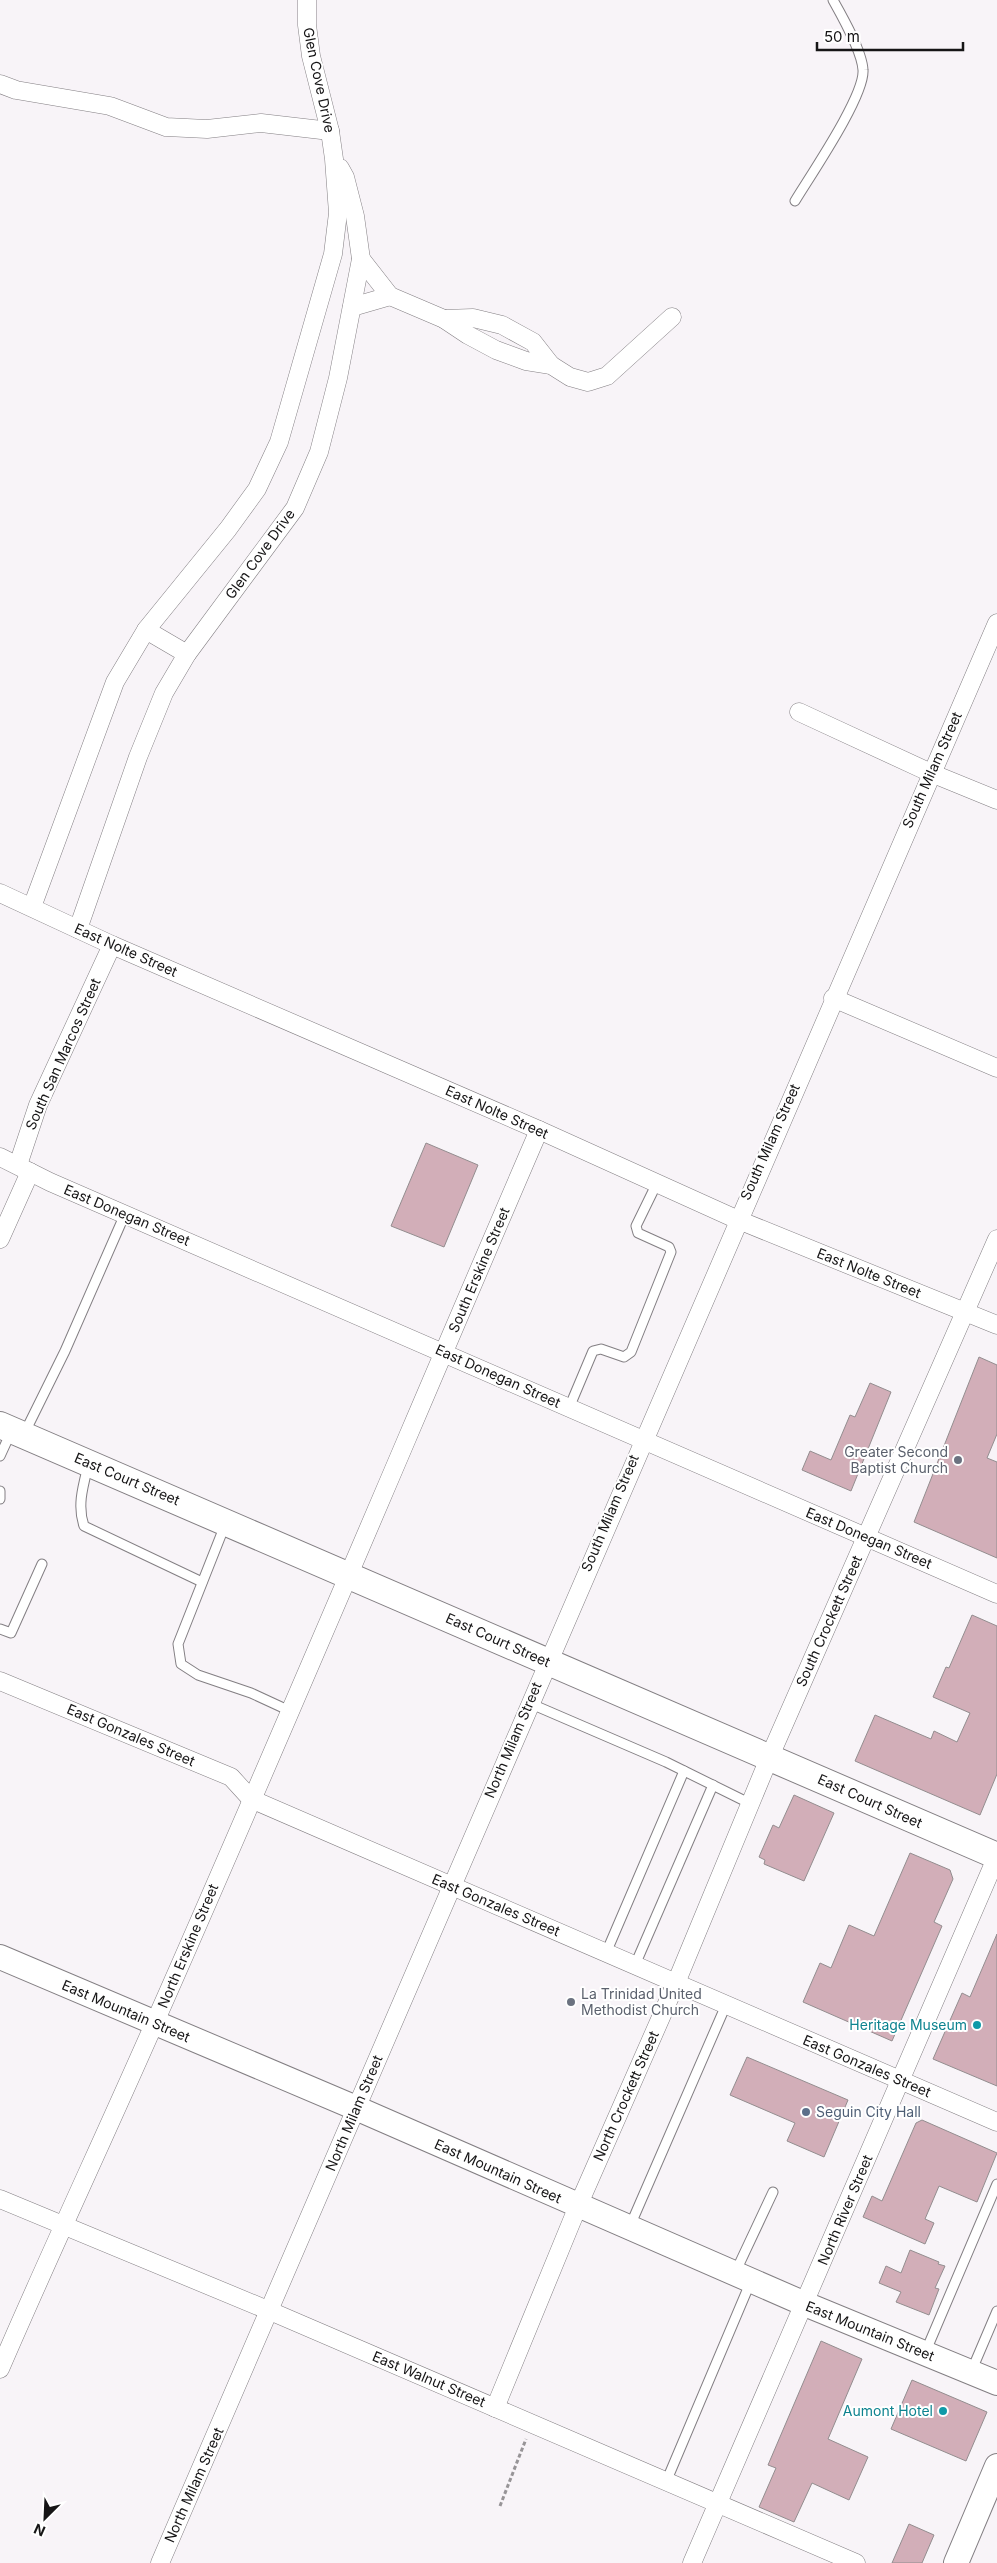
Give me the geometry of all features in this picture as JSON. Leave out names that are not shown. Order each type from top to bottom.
[{"type":"main road","name":"East Court Street","points":[[12,1430],[546,1662],[770,1756],[997,1856]]},
{"type":"street","name":"Glen Cove Drive","points":[[32,907],[115,682],[146,630],[228,529],[257,489],[279,442],[333,254],[338,213],[330,131],[311,56],[307,25],[307,0]]},
{"type":"street","points":[[0,84],[16,90],[110,106],[166,127],[207,129],[261,123],[330,131]]},
{"type":"street","name":"Glen Cove Drive","points":[[78,929],[138,757],[164,693],[187,654],[295,508],[319,452],[338,378],[361,258],[355,216],[345,178],[334,159]]},
{"type":"street","points":[[361,258],[390,296],[444,319],[496,350],[526,362],[551,365]]},
{"type":"street","points":[[352,307],[390,296]]},
{"type":"street","points":[[444,319],[473,318],[502,325],[533,342],[551,365],[570,376],[588,382],[607,376],[672,317]]},
{"type":"street","name":"South Milam Street","points":[[546,1662],[736,1219],[997,623]]},
{"type":"street","points":[[146,630],[187,654]]},
{"type":"street","points":[[799,712],[931,773],[997,800]]},
{"type":"street","name":"East Nolte Street","points":[[0,893],[112,945],[539,1130],[736,1219],[997,1325]]},
{"type":"street","name":"South San Marcos Street","points":[[0,1240],[24,1168],[38,1105],[112,945]]},
{"type":"street","points":[[833,998],[997,1068]]},
{"type":"street","name":"South Erskine Street","points":[[350,1576],[539,1130]]},
{"type":"street","name":"East Donegan Street","points":[[0,1157],[125,1214],[444,1351],[641,1440],[997,1594]]},
{"type":"street","name":"South Crockett Street","points":[[770,1756],[967,1312],[997,1239]]},
{"type":"street","name":"North Erskine Street","points":[[0,2370],[4,2347],[155,2024],[251,1799],[350,1576]]},
{"type":"street","name":"North Milam Street","points":[[160,2563],[453,1886],[546,1662]]},
{"type":"street","name":"East Gonzales Street","points":[[0,1681],[231,1777],[251,1799],[997,2122]]},
{"type":"street","name":"North Crockett Street","points":[[495,2408],[578,2206],[676,1982],[770,1756]]},
{"type":"street","name":"North River Street","points":[[692,2563],[997,1856]]},
{"type":"street","name":"East Mountain Street","points":[[0,1957],[356,2108],[805,2304],[997,2383]]},
{"type":"street","name":"East Walnut Street","points":[[0,2199],[270,2311],[856,2563]]},
{"type":"street","points":[[956,2563],[997,2466]]},
{"type":"lane","points":[[795,201],[851,108],[863,70],[849,27],[833,0]]},
{"type":"lane","points":[[569,1408],[593,1352],[601,1349],[624,1357],[631,1352],[671,1252],[669,1247],[638,1233],[636,1226],[656,1183]]},
{"type":"lane","points":[[0,1456],[12,1430],[65,1351],[125,1214]]},
{"type":"lane","points":[[88,1463],[81,1494],[80,1515],[84,1526],[202,1582]]},
{"type":"lane","points":[[0,1491],[0,1499]]},
{"type":"lane","points":[[226,1522],[178,1644],[181,1664],[198,1675],[251,1693],[290,1711]]},
{"type":"lane","points":[[0,1629],[11,1634],[42,1564]]},
{"type":"lane","points":[[529,1703],[684,1771],[750,1804]]},
{"type":"lane","points":[[606,1953],[684,1771]]},
{"type":"lane","points":[[635,1965],[713,1785]]},
{"type":"lane","points":[[629,2228],[726,2005]]},
{"type":"lane","points":[[925,2353],[997,2184]]},
{"type":"lane","points":[[666,2482],[773,2192]]},
{"type":"lane","points":[[971,2372],[997,2311]]},
{"type":"path","points":[[500,2506],[532,2424]]},
{"type":"building","points":[[426,1143],[478,1165],[444,1247],[391,1226]]},
{"type":"building","points":[[979,1357],[997,1365],[997,1434],[987,1458],[997,1462],[997,1558],[914,1522]]},
{"type":"building","points":[[870,1383],[891,1392],[851,1491],[802,1470],[810,1451],[831,1460],[850,1415],[855,1417]]},
{"type":"building","points":[[972,1615],[997,1626],[997,1774],[980,1815],[855,1761],[875,1715],[931,1739],[934,1731],[957,1742],[970,1713],[933,1697],[946,1667],[949,1668]]},
{"type":"building","points":[[794,1795],[834,1813],[804,1881],[764,1864],[765,1860],[759,1857],[773,1825],[779,1828]]},
{"type":"building","points":[[910,1853],[950,1870],[953,1879],[934,1922],[942,1926],[892,2041],[803,2002],[820,1963],[831,1968],[849,1925],[874,1936]]},
{"type":"building","points":[[997,1934],[997,2086],[933,2059],[962,1993],[970,1997]]},
{"type":"building","name":"Seguin City Hall","points":[[747,2057],[848,2100],[824,2157],[787,2141],[795,2123],[730,2095]]},
{"type":"building","points":[[922,2120],[997,2153],[977,2202],[939,2186],[925,2219],[934,2223],[925,2244],[863,2217],[872,2196],[882,2201],[916,2123]]},
{"type":"building","points":[[910,2250],[945,2266],[935,2288],[939,2289],[929,2315],[896,2302],[901,2292],[879,2283],[886,2266],[901,2273]]},
{"type":"building","points":[[821,2341],[862,2359],[828,2439],[868,2457],[849,2500],[812,2483],[794,2522],[759,2507],[776,2468],[768,2465]]},
{"type":"building","points":[[912,2380],[987,2412],[966,2461],[891,2429]]},
{"type":"building","points":[[909,2524],[934,2535],[922,2563],[892,2563]]},
{"type":"place","name":"Greater Second Baptist Church","points":[[958,1460]]},
{"type":"place","name":"La Trinidad United Methodist Church","points":[[571,2002]]},
{"type":"place","name":"Heritage Museum","points":[[977,2025]]},
{"type":"place","name":"Seguin City Hall","points":[[806,2112]]},
{"type":"place","name":"Aumont Hotel","points":[[943,2411]]}]
